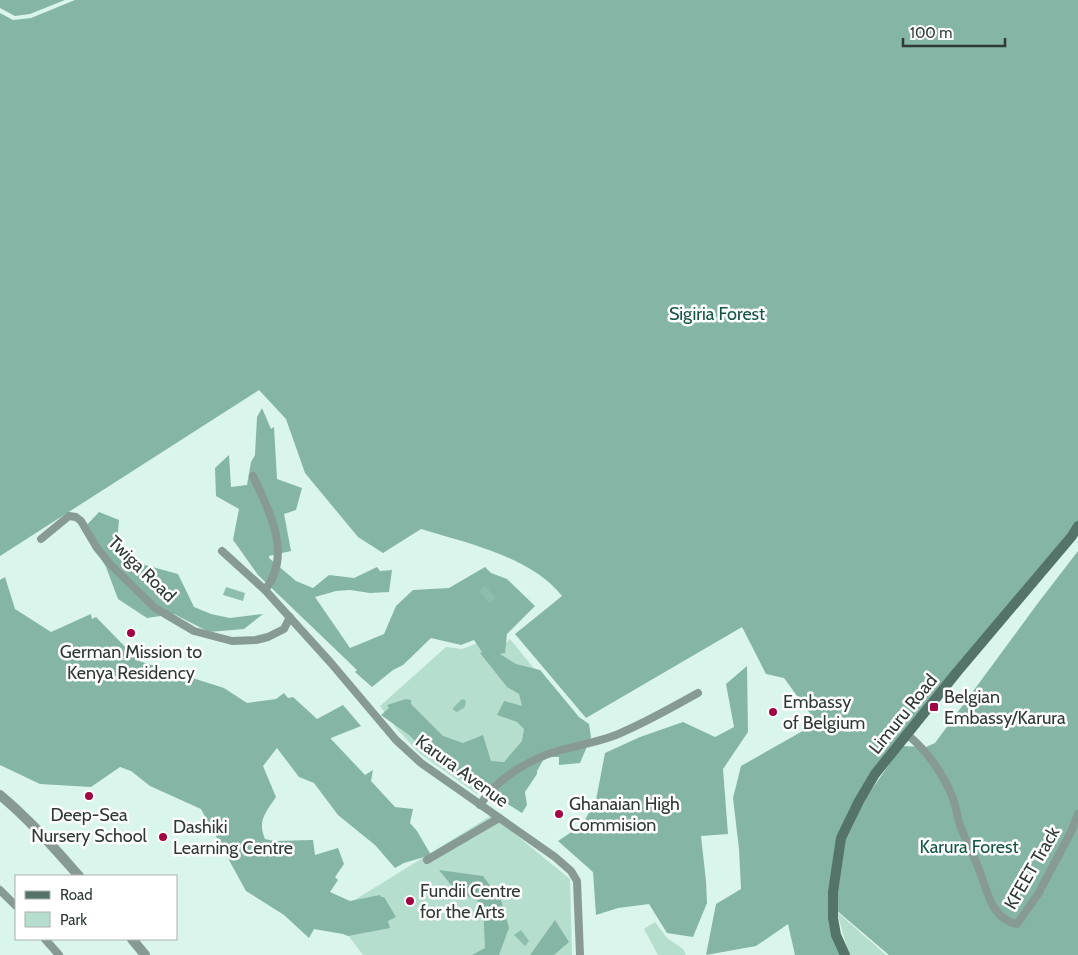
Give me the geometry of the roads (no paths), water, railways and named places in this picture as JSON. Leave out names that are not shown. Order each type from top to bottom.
[{"type":"main road","name":"Limuru Road","points":[[845,955],[836,935],[833,918],[835,874],[841,838],[875,774],[954,676],[1072,536],[1078,526]]},
{"type":"street","points":[[253,476],[270,514],[278,543],[279,557],[267,593]]},
{"type":"street","name":"Twiga Road","points":[[41,539],[70,516],[76,517],[81,521],[97,548],[111,565],[155,608],[194,631],[242,641],[268,637],[284,629],[290,617]]},
{"type":"street","name":"Karura Avenue","points":[[222,551],[290,617],[396,740],[421,763],[555,858],[575,876],[577,881],[580,955]]},
{"type":"street","points":[[480,805],[487,794],[509,775],[541,756],[613,736],[698,693]]},
{"type":"street","name":"KFEET Track","points":[[908,735],[930,755],[953,797],[960,824],[992,905],[1003,917],[1013,923],[1017,924],[1038,894],[1071,832],[1078,814]]},
{"type":"street","points":[[0,794],[51,844],[78,875]]},
{"type":"street","points":[[427,860],[499,818]]},
{"type":"street","points":[[0,890],[15,905]]},
{"type":"street","points":[[47,940],[59,955]]},
{"type":"street","points":[[133,940],[145,955]]},
{"type":"place","name":"German Mission to Kenya Residency","points":[[131,633]]},
{"type":"place","name":"Belgian Embassy/Karura","points":[[934,707]]},
{"type":"place","name":"Embassy of Belgium","points":[[773,712]]},
{"type":"place","name":"Deep-Sea Nursery School","points":[[89,796]]},
{"type":"place","name":"Ghanaian High Commision","points":[[559,814]]},
{"type":"place","name":"Dashiki Learning Centre","points":[[163,837]]},
{"type":"place","name":"Fundii Centre for the Arts","points":[[410,901]]},
{"type":"park label","name":"Sigiria Forest","points":[[717,314]]},
{"type":"park label","name":"Karura Forest","points":[[969,847]]}]
